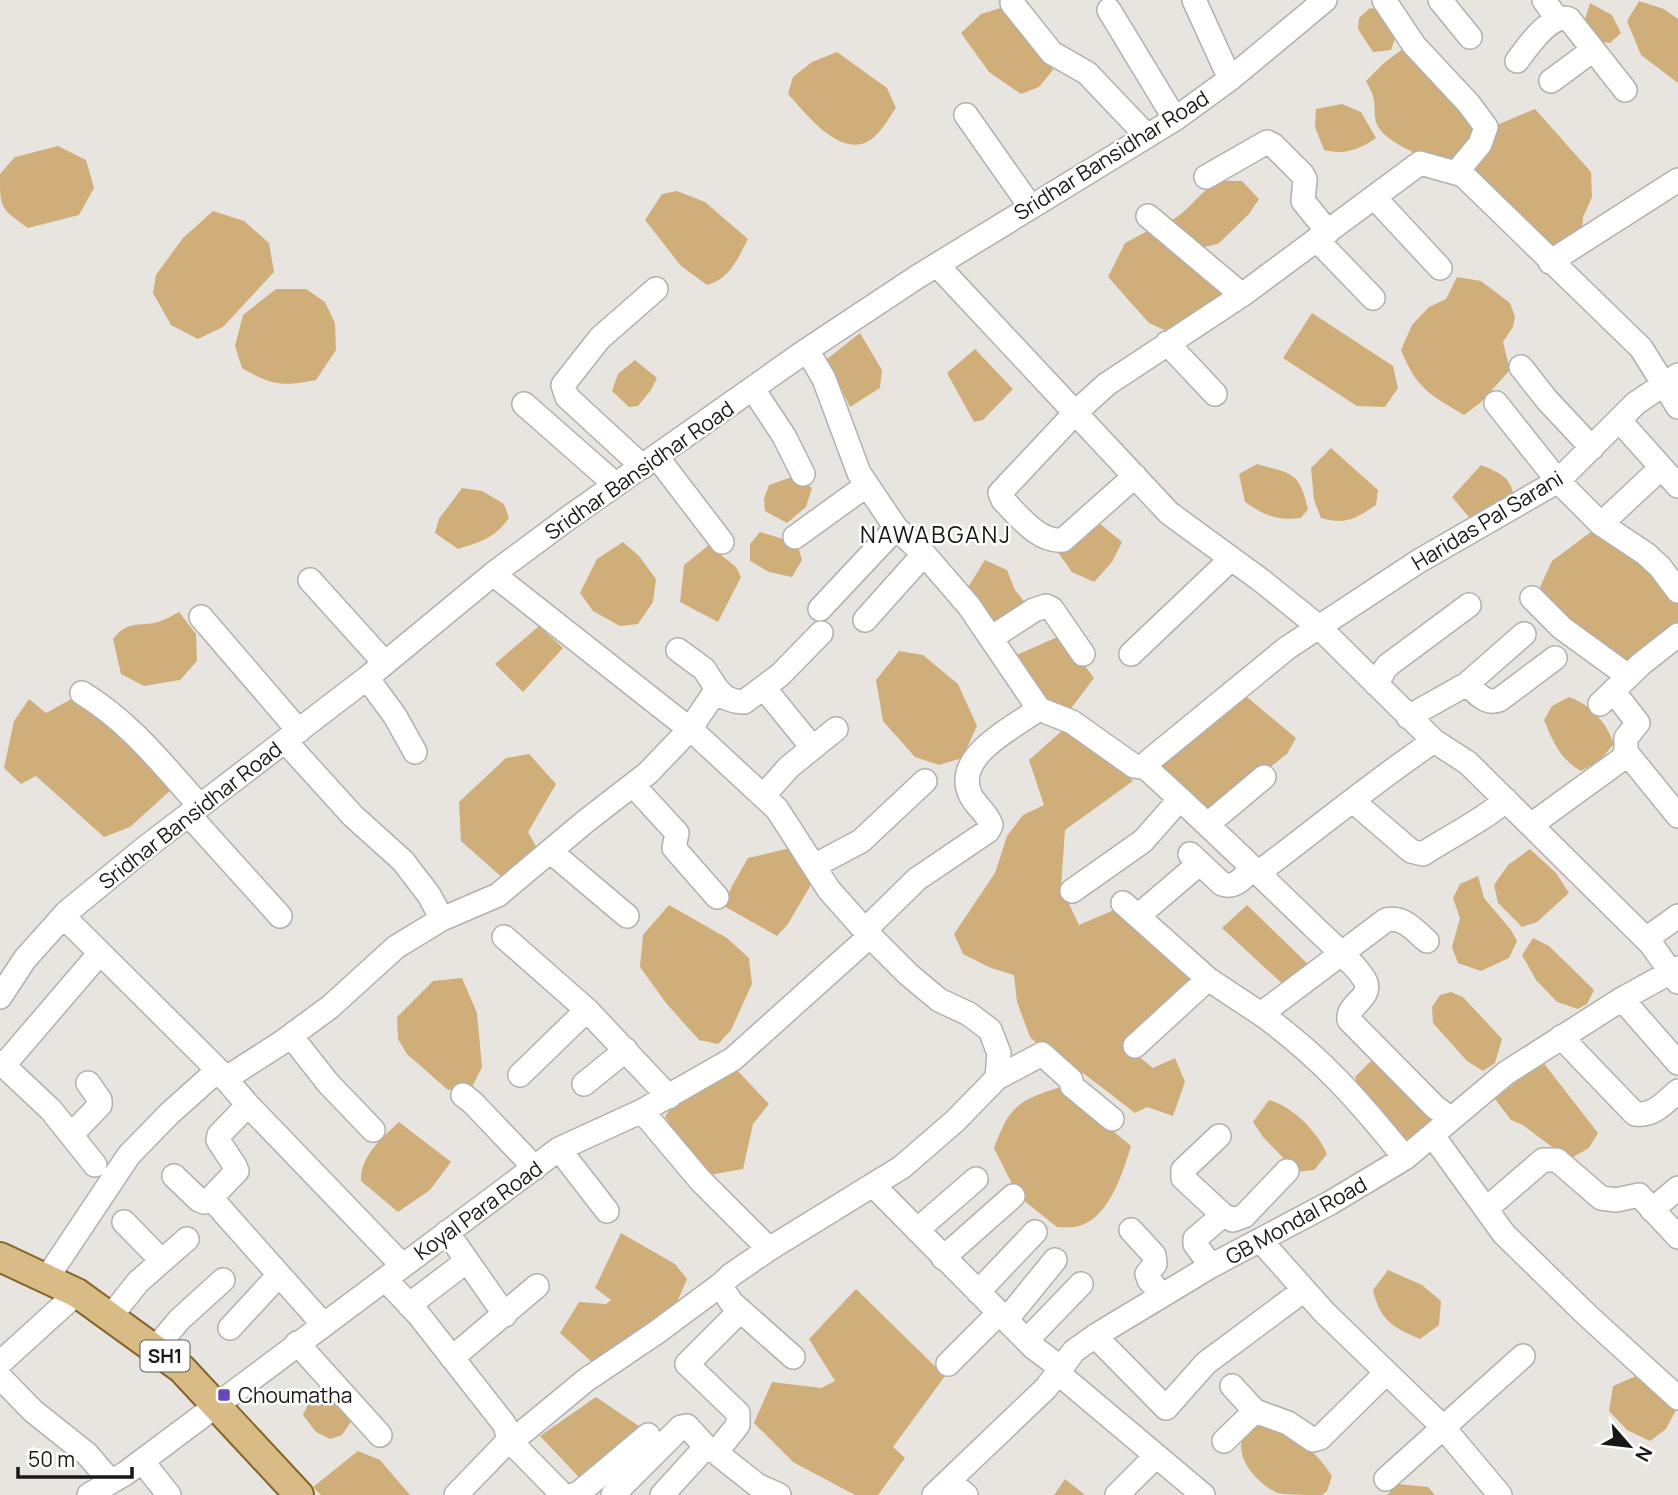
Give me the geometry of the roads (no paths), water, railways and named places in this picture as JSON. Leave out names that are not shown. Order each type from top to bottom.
[{"type":"main road","name":"SH1","points":[[0,1257],[77,1293],[182,1369],[293,1493]]},
{"type":"street","points":[[1194,0],[1230,79]]},
{"type":"street","name":"Sridhar Bansidhar Road","points":[[0,998],[25,958],[64,917],[135,856],[368,678],[384,662],[494,574],[807,350],[1030,206],[1175,119],[1230,79],[1325,0]]},
{"type":"street","points":[[1384,0],[1415,45],[1469,104],[1486,127],[1480,144],[1456,173]]},
{"type":"street","points":[[1440,0],[1470,37]]},
{"type":"street","points":[[1012,3],[1052,53],[1087,73],[1147,136]]},
{"type":"street","points":[[1517,61],[1550,9],[1569,19],[1625,90]]},
{"type":"street","points":[[1109,10],[1175,119]]},
{"type":"street","points":[[1551,81],[1593,50]]},
{"type":"street","points":[[966,115],[1030,206]]},
{"type":"street","points":[[1206,177],[1267,142],[1273,145],[1302,174],[1306,186],[1303,201],[1322,236],[1373,298]]},
{"type":"street","points":[[1135,476],[1063,540],[1045,539],[1003,500],[1000,494],[1076,412],[1107,384],[1242,295],[1420,163],[1463,175],[1641,348],[1670,380],[1678,407]]},
{"type":"street","points":[[1550,262],[1678,180]]},
{"type":"street","points":[[1374,197],[1440,268]]},
{"type":"street","points":[[1148,216],[1242,295]]},
{"type":"street","points":[[938,265],[1169,513],[1319,627],[1434,741],[1468,763],[1646,939],[1676,974]]},
{"type":"street","points":[[656,289],[600,338],[563,385],[567,397],[650,462],[722,542]]},
{"type":"street","points":[[1167,343],[1216,394]]},
{"type":"street","points":[[807,350],[824,379],[859,473],[896,528],[924,554],[969,606],[1039,709],[1072,722],[1134,766],[1146,768],[1208,824],[1341,954],[1367,985],[1365,994],[1351,1008],[1349,1020],[1435,1107],[1450,1118]]},
{"type":"street","points":[[1521,367],[1547,400],[1592,448]]},
{"type":"street","name":"Haridas Pal Sarani","points":[[1146,768],[1159,752],[1287,648],[1419,561],[1558,481],[1636,402],[1670,380]]},
{"type":"street","points":[[753,389],[784,436],[803,474]]},
{"type":"street","points":[[1496,403],[1558,481],[1601,524],[1646,554],[1670,562],[1678,591]]},
{"type":"street","points":[[524,404],[616,485]]},
{"type":"street","points":[[1619,420],[1678,486]]},
{"type":"street","points":[[1601,524],[1661,468]]},
{"type":"street","points":[[795,537],[867,485]]},
{"type":"street","points":[[820,609],[896,528]]},
{"type":"street","points":[[865,620],[924,554]]},
{"type":"street","points":[[1131,654],[1231,559]]},
{"type":"street","points":[[494,574],[690,729],[777,809],[830,890],[868,933],[908,974],[939,1000],[969,1014],[990,1030],[999,1053],[997,1078]]},
{"type":"street","points":[[310,580],[384,662]]},
{"type":"street","points":[[1531,825],[1622,758],[1626,752],[1626,737],[1638,723],[1562,628],[1532,598]]},
{"type":"street","points":[[1376,684],[1387,666],[1469,605]]},
{"type":"street","points":[[990,638],[1034,610],[1046,606],[1052,609],[1083,654]]},
{"type":"street","points":[[201,617],[353,816],[403,861],[429,895],[442,919]]},
{"type":"street","points":[[678,650],[704,669],[716,689],[726,698],[744,702],[780,675],[821,633]]},
{"type":"street","points":[[1408,717],[1467,684],[1524,634]]},
{"type":"street","points":[[1614,691],[1678,635]]},
{"type":"street","points":[[1467,684],[1492,703],[1555,658]]},
{"type":"street","points":[[368,678],[395,716],[415,752]]},
{"type":"street","points":[[764,688],[812,747]]},
{"type":"street","points":[[47,1278],[129,1155],[170,1113],[222,1074],[291,1036],[330,1007],[396,947],[442,919],[498,895],[648,773],[690,729],[716,689]]},
{"type":"street","points":[[82,693],[108,709],[135,732],[194,811],[280,916]]},
{"type":"street","name":"Koyal Para Road","points":[[100,1491],[559,1149],[670,1097],[733,1059],[868,933],[917,879],[988,831],[991,825],[989,817],[970,795],[967,781],[970,763],[981,750],[1039,709]]},
{"type":"street","points":[[763,796],[789,767],[836,729]]},
{"type":"street","points":[[1405,1158],[1355,1097],[1315,1056],[1261,1014],[1209,979],[1131,909],[1195,858],[1222,884],[1236,884],[1353,801],[1400,762],[1434,741]]},
{"type":"street","points":[[1626,752],[1678,816]]},
{"type":"street","points":[[1208,824],[1264,777]]},
{"type":"street","points":[[814,866],[861,841],[925,781]]},
{"type":"street","points":[[633,785],[677,832],[674,848],[716,897]]},
{"type":"street","points":[[1072,891],[1143,841],[1180,799]]},
{"type":"street","points":[[1353,801],[1410,852],[1423,854],[1454,833],[1488,816],[1506,800]]},
{"type":"street","points":[[550,851],[627,916]]},
{"type":"street","points":[[1646,939],[1678,916]]},
{"type":"street","points":[[64,917],[222,1074],[393,1272],[409,1305],[505,1425],[510,1441],[563,1495]]},
{"type":"street","points":[[1261,1014],[1386,920],[1392,918],[1404,921],[1427,941]]},
{"type":"street","points":[[504,937],[587,1010],[670,1097]]},
{"type":"street","points":[[95,1165],[51,1110],[2,1064],[100,953]]},
{"type":"street","name":"GB Mondal Road","points":[[950,1490],[1046,1388],[1074,1351],[1095,1336],[1211,1266],[1330,1203],[1405,1158],[1506,1073],[1622,999],[1676,974]]},
{"type":"street","points":[[1135,1046],[1209,979]]},
{"type":"street","points":[[1622,999],[1678,1063]]},
{"type":"street","points":[[520,1075],[587,1010]]},
{"type":"street","points":[[291,1036],[328,1083],[373,1130]]},
{"type":"street","points":[[1561,1037],[1635,1114],[1654,1112],[1678,1091]]},
{"type":"street","points":[[584,1084],[626,1049]]},
{"type":"street","points":[[468,1491],[510,1441],[586,1380],[657,1332],[769,1249],[902,1167],[997,1078],[1042,1054],[1071,1080],[1072,1086],[1112,1119]]},
{"type":"street","points":[[71,1135],[100,1105],[100,1100],[88,1083]]},
{"type":"street","points":[[463,1095],[473,1102],[535,1168]]},
{"type":"street","points":[[174,1176],[199,1200],[204,1202],[211,1198],[237,1171],[218,1140],[219,1135],[248,1105]]},
{"type":"street","points":[[642,1111],[700,1180],[769,1249]]},
{"type":"street","points":[[1219,1136],[1182,1170],[1183,1178],[1223,1215],[1233,1220],[1244,1216],[1287,1171]]},
{"type":"street","points":[[1433,1136],[1504,1234],[1678,1398]]},
{"type":"street","points":[[559,1149],[607,1211]]},
{"type":"street","points":[[1486,1209],[1543,1160],[1558,1160],[1601,1198],[1616,1200],[1639,1195],[1678,1237]]},
{"type":"street","points":[[917,1230],[976,1179]]},
{"type":"street","points":[[874,1186],[1002,1316],[1156,1456],[1188,1491]]},
{"type":"street","points":[[1652,1210],[1678,1188]]},
{"type":"street","points":[[943,1258],[1013,1196]]},
{"type":"street","points":[[211,1198],[323,1324]]},
{"type":"street","points":[[1211,1266],[1195,1244],[1195,1239],[1223,1215]]},
{"type":"street","points":[[124,1222],[162,1261]]},
{"type":"street","points":[[1131,1230],[1154,1255],[1155,1264],[1147,1274],[1162,1295]]},
{"type":"street","points":[[978,1292],[1035,1231]]},
{"type":"street","points":[[447,1232],[505,1315]]},
{"type":"street","points":[[110,1316],[138,1282],[187,1239]]},
{"type":"street","points":[[1260,1240],[1304,1290],[1443,1427],[1500,1495]]},
{"type":"street","points":[[948,1364],[1002,1316],[1055,1260]]},
{"type":"street","points":[[409,1305],[467,1261]]},
{"type":"street","points":[[230,1328],[279,1275]]},
{"type":"street","points":[[155,1349],[179,1320],[223,1280]]},
{"type":"street","points":[[723,1283],[724,1291],[740,1311],[793,1357]]},
{"type":"street","points":[[1027,1340],[1081,1284]]},
{"type":"street","points":[[452,1358],[537,1286]]},
{"type":"street","points":[[1095,1336],[1166,1408],[1206,1363],[1304,1290]]},
{"type":"street","points":[[0,1363],[77,1293]]},
{"type":"street","points":[[662,1495],[703,1450],[712,1450],[738,1424],[738,1413],[687,1364],[740,1311]]},
{"type":"street","points":[[297,1343],[380,1435]]},
{"type":"street","points":[[1386,1479],[1523,1356]]},
{"type":"street","points":[[1232,1385],[1255,1411],[1288,1423],[1313,1440],[1320,1438],[1386,1373]]},
{"type":"street","points":[[0,1377],[33,1411],[88,1454],[100,1491]]},
{"type":"street","points":[[1224,1441],[1255,1411]]},
{"type":"street","points":[[613,1495],[681,1427],[687,1426],[712,1450],[757,1485],[779,1495]]},
{"type":"street","points":[[573,1495],[648,1435]]},
{"type":"street","points":[[1117,1495],[1156,1456]]},
{"type":"street","points":[[142,1461],[169,1495]]},
{"type":"place","name":"Choumatha","points":[[224,1395]]},
{"type":"district","name":"NAWABGANJ","points":[[936,534]]}]
